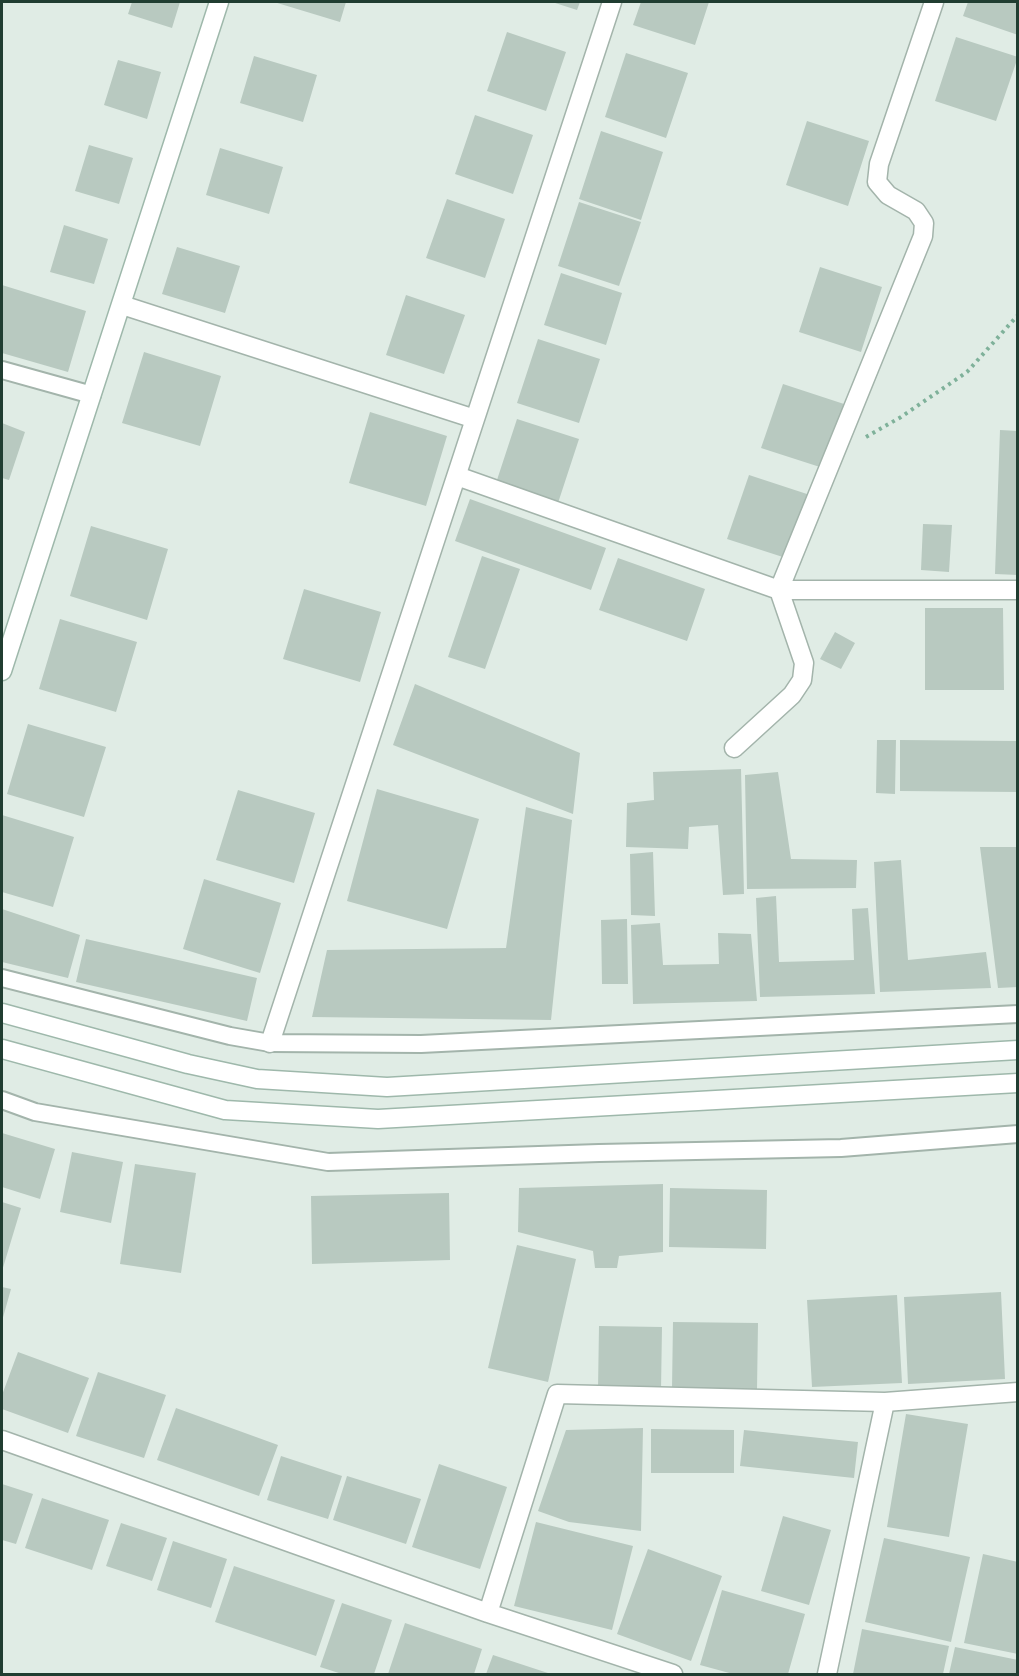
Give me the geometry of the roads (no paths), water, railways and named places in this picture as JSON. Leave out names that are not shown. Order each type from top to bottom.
[{"type":"street","points":[[2,671],[219,2]]},
{"type":"street","points":[[270,1043],[612,2]]},
{"type":"street","points":[[734,748],[792,695],[802,680],[804,663],[779,590],[923,236],[924,223],[916,211],[888,195],[877,182],[879,165],[934,2]]},
{"type":"street","points":[[122,305],[475,419]]},
{"type":"street","points":[[457,477],[779,590],[1017,590]]},
{"type":"street","points":[[2,1013],[188,1064],[257,1079],[387,1087],[1017,1050]]},
{"type":"street","points":[[2,1049],[225,1110],[378,1119],[1017,1083]]},
{"type":"street","points":[[488,1613],[556,1394],[885,1402],[1017,1392]]},
{"type":"street","points":[[827,1674],[885,1402]]},
{"type":"street","points":[[2,1440],[488,1613],[673,1674]]},
{"type":"lane","points":[[2,370],[92,395]]},
{"type":"lane","points":[[2,978],[230,1036],[270,1043],[422,1044],[1017,1014]]},
{"type":"lane","points":[[2,1101],[35,1112],[328,1162],[841,1148],[1017,1134]]}]
